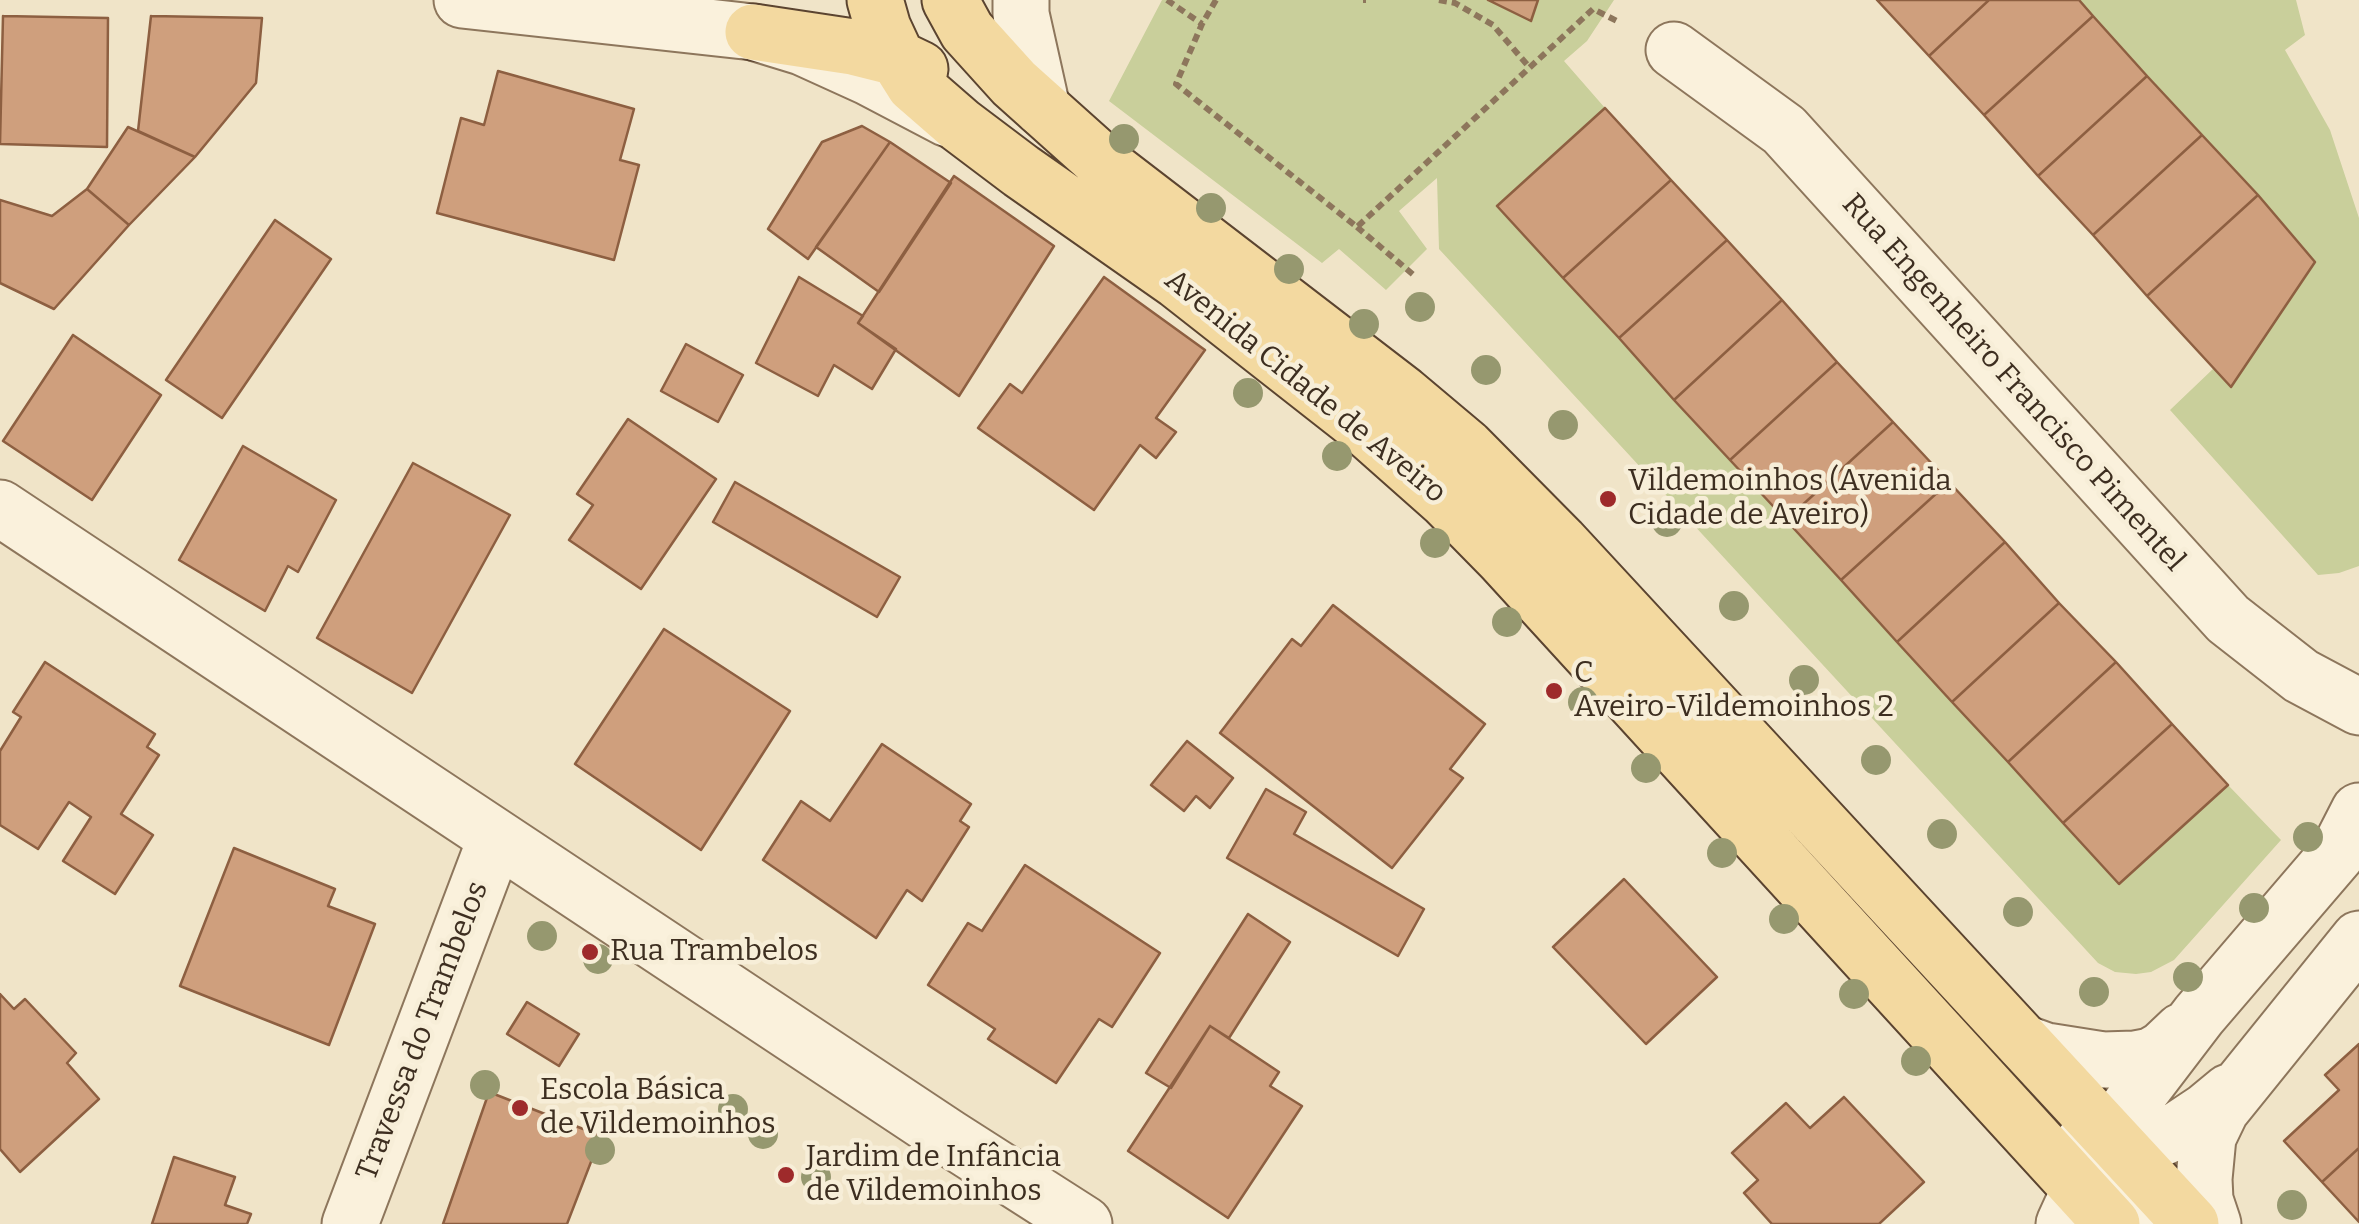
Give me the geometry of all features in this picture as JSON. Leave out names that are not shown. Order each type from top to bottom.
[{"type":"main road","points":[[753,32],[797,0]]},
{"type":"main road","name":"Avenida Cidade de Aveiro","points":[[875,0],[896,58],[914,84],[960,126],[1178,281],[1359,423],[1448,501],[1983,1082],[2106,1184],[2191,1224]]},
{"type":"main road","name":"Avenida Cidade de Aveiro","points":[[950,0],[967,32],[1014,83],[1110,169],[1403,394],[1466,447],[1560,542],[2024,1044],[2106,1184]]},
{"type":"main road","name":"Avenida Cidade de Aveiro","points":[[753,32],[853,47],[896,58],[956,85],[1110,169]]},
{"type":"street","points":[[462,0],[753,32]]},
{"type":"street","points":[[1021,0],[1042,108]]},
{"type":"street","name":"Avenida Cidade de Aveiro","points":[[753,32],[802,47],[851,69],[960,126]]},
{"type":"street","name":"Rua Engenheiro Francisco Pimentel","points":[[1674,50],[1784,130],[2228,619],[2301,676],[2359,706]]},
{"type":"street","points":[[0,508],[1084,1224]]},
{"type":"street","points":[[2106,1184],[2150,1085],[2167,1057],[2199,1014],[2337,854],[2359,811]]},
{"type":"street","name":"Travessa do Trambelos","points":[[350,1224],[496,838]]},
{"type":"street","points":[[2106,1184],[2213,1118],[2359,939]]},
{"type":"street","points":[[2024,1044],[2102,1060],[2136,1059],[2163,1049],[2199,1014]]},
{"type":"street","points":[[2213,1118],[2205,1200],[2213,1224]]},
{"type":"path","points":[[1167,0],[1202,24]]},
{"type":"path","points":[[1216,0],[1176,84],[1416,277]]},
{"type":"path","points":[[1439,0],[1455,3],[1494,25],[1530,68]]},
{"type":"path","points":[[1357,227],[1593,10],[1674,50]]},
{"type":"green space","points":[[1162,0],[1488,0],[1530,20],[1538,0],[1614,0],[1587,41],[1564,61],[1605,108],[1497,207],[2119,883],[2228,785],[2281,840],[2174,960],[2151,972],[2136,974],[2115,972],[2098,963],[1439,249],[1437,178],[1399,211],[1427,249],[1386,290],[1339,249],[1322,263],[1109,101]]},
{"type":"green space","points":[[2078,0],[2296,0],[2305,35],[2285,50],[2330,130],[2359,218],[2359,566],[2318,575],[2170,410],[2214,368],[2232,386],[2315,262]]},
{"type":"building","points":[[1488,0],[1538,0],[1531,21]]},
{"type":"building","points":[[1877,0],[1989,0],[1929,56]]},
{"type":"building","points":[[1989,0],[2079,0],[2093,16],[1984,115],[1929,56]]},
{"type":"building","points":[[3,16],[108,18],[107,147],[0,144]]},
{"type":"building","points":[[151,16],[262,18],[256,83],[195,157],[138,131]]},
{"type":"building","points":[[2093,16],[2147,76],[2038,176],[1984,115]]},
{"type":"building","points":[[498,71],[634,109],[620,160],[639,165],[614,260],[437,213],[461,118],[484,125]]},
{"type":"building","points":[[2147,76],[2202,135],[2093,235],[2038,176]]},
{"type":"building","points":[[1605,108],[1671,180],[1563,278],[1497,206]]},
{"type":"building","points":[[862,126],[890,142],[808,259],[768,229],[822,142]]},
{"type":"building","points":[[128,127],[195,157],[129,225],[87,189]]},
{"type":"building","points":[[2202,135],[2258,195],[2147,296],[2093,235]]},
{"type":"building","points":[[890,142],[951,183],[879,292],[816,247]]},
{"type":"building","points":[[954,176],[1054,246],[959,396],[858,323]]},
{"type":"building","points":[[1671,180],[1727,240],[1619,338],[1563,278]]},
{"type":"building","points":[[87,189],[129,225],[54,309],[0,283],[0,200],[52,216]]},
{"type":"building","points":[[2258,195],[2315,262],[2231,387],[2147,296]]},
{"type":"building","points":[[275,220],[331,259],[222,418],[166,380]]},
{"type":"building","points":[[1727,240],[1782,300],[1674,400],[1619,338]]},
{"type":"building","points":[[799,277],[863,316],[858,323],[896,349],[872,389],[834,365],[818,396],[756,363]]},
{"type":"building","points":[[1104,277],[1205,350],[1156,418],[1176,432],[1156,458],[1140,445],[1094,510],[978,428],[1010,384],[1022,393]]},
{"type":"building","points":[[1782,300],[1837,362],[1730,460],[1674,400]]},
{"type":"building","points":[[73,335],[161,395],[92,500],[3,441]]},
{"type":"building","points":[[686,344],[743,375],[718,422],[661,391]]},
{"type":"building","points":[[1837,362],[1893,422],[1786,520],[1730,460]]},
{"type":"building","points":[[628,419],[716,479],[641,589],[569,540],[593,505],[577,494]]},
{"type":"building","points":[[1893,422],[1949,482],[1841,580],[1786,520]]},
{"type":"building","points":[[243,446],[336,500],[298,572],[288,566],[265,611],[179,560]]},
{"type":"building","points":[[413,463],[510,515],[412,693],[317,638]]},
{"type":"building","points":[[735,482],[900,577],[877,617],[713,522]]},
{"type":"building","points":[[1949,482],[2005,542],[1897,642],[1841,580]]},
{"type":"building","points":[[2005,542],[2059,603],[1952,702],[1897,642]]},
{"type":"building","points":[[2059,603],[2116,662],[2008,762],[1952,702]]},
{"type":"building","points":[[1333,605],[1485,724],[1450,769],[1463,778],[1392,868],[1220,733],[1292,639],[1301,646]]},
{"type":"building","points":[[664,629],[790,711],[701,850],[575,764]]},
{"type":"building","points":[[45,662],[155,734],[147,747],[159,755],[121,814],[153,835],[115,894],[63,861],[91,817],[69,802],[38,849],[0,825],[0,751],[21,717],[13,712]]},
{"type":"building","points":[[2116,662],[2172,724],[2063,823],[2008,762]]},
{"type":"building","points":[[2172,724],[2228,785],[2119,884],[2063,823]]},
{"type":"building","points":[[1187,741],[1233,778],[1210,808],[1196,796],[1184,811],[1151,785]]},
{"type":"building","points":[[882,744],[971,804],[960,821],[969,827],[922,901],[907,890],[876,938],[763,860],[801,801],[830,821]]},
{"type":"building","points":[[1266,789],[1306,812],[1294,834],[1424,909],[1398,956],[1227,858]]},
{"type":"building","points":[[234,848],[335,889],[328,906],[375,924],[329,1045],[180,986]]},
{"type":"building","points":[[1025,865],[1160,953],[1112,1027],[1099,1019],[1056,1083],[988,1039],[995,1029],[928,985],[968,923],[982,931]]},
{"type":"building","points":[[1624,879],[1717,977],[1646,1044],[1553,947]]},
{"type":"building","points":[[1248,914],[1290,942],[1229,1038],[1210,1026],[1171,1088],[1146,1073]]},
{"type":"building","points":[[0,994],[14,1009],[25,999],[76,1053],[67,1063],[99,1099],[20,1172],[0,1149]]},
{"type":"building","points":[[527,1002],[579,1034],[559,1066],[507,1034]]},
{"type":"building","points":[[1210,1026],[1279,1072],[1270,1086],[1302,1106],[1228,1218],[1128,1151]]},
{"type":"building","points":[[2359,1044],[2359,1148],[2322,1182],[2284,1141],[2339,1090],[2325,1075]]},
{"type":"building","points":[[489,1092],[601,1136],[567,1224],[443,1224]]},
{"type":"building","points":[[1844,1097],[1924,1182],[1879,1224],[1772,1224],[1744,1193],[1758,1180],[1732,1153],[1786,1103],[1810,1128]]},
{"type":"building","points":[[2359,1148],[2359,1222],[2322,1182]]},
{"type":"building","points":[[174,1157],[235,1177],[225,1205],[251,1214],[247,1224],[152,1224]]},
{"type":"place","name":"Vildemoinhos (Avenida Cidade de Aveiro)","points":[[1608,499]]},
{"type":"place","name":"C Aveiro-Vildemoinhos 2","points":[[1554,691]]},
{"type":"place","name":"Rua Trambelos","points":[[590,952]]},
{"type":"place","name":"Escola Básica de Vildemoinhos","points":[[520,1108]]},
{"type":"place","name":"Jardim de Infância de Vildemoinhos","points":[[786,1175]]}]
